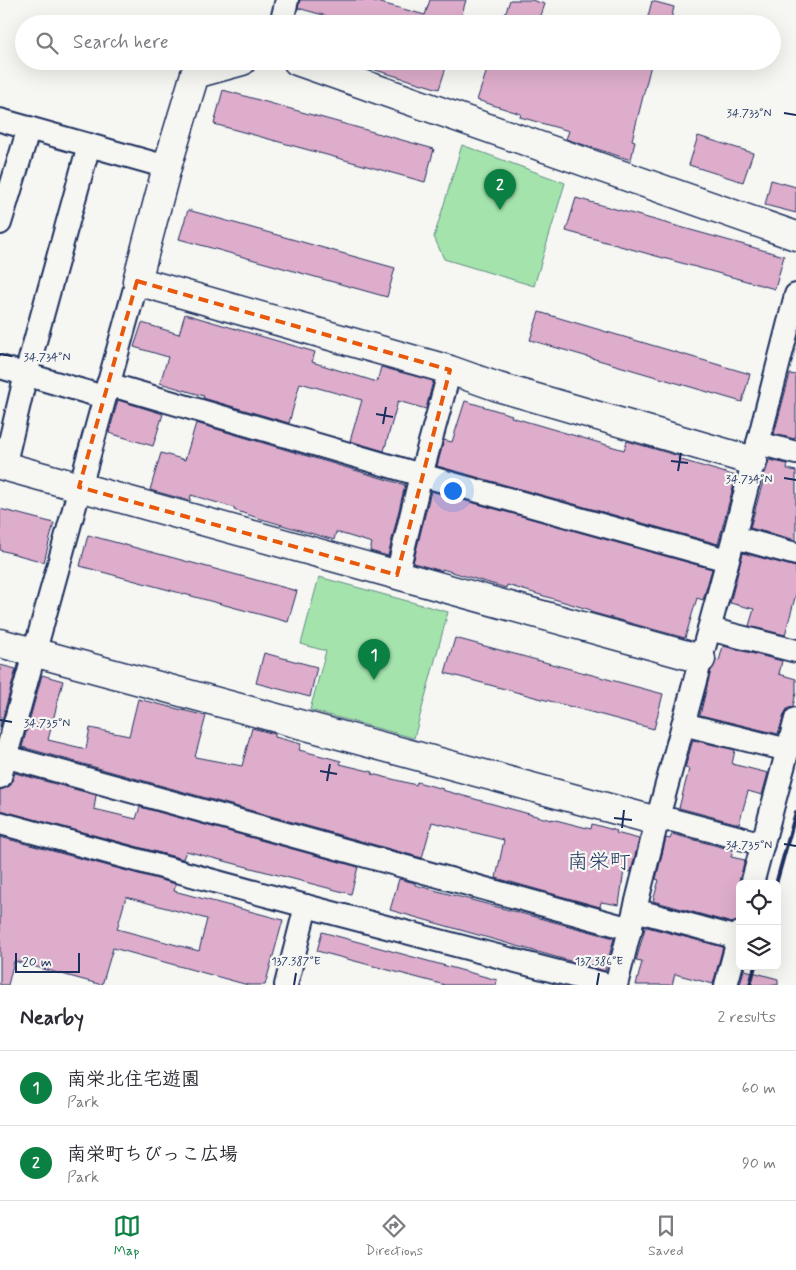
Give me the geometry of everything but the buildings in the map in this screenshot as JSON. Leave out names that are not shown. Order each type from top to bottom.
[{"type":"street","points":[[283,15],[287,0]]},
{"type":"street","points":[[209,70],[195,74],[167,167],[137,281],[2,763],[633,919],[736,935]]},
{"type":"street","points":[[323,70],[796,236]]},
{"type":"street","points":[[0,120],[167,167]]},
{"type":"street","points":[[0,223],[29,128]]},
{"type":"street","points":[[89,145],[2,466],[701,659]]},
{"type":"street","points":[[137,281],[450,370],[498,388],[756,452],[796,453]]},
{"type":"street","points":[[616,985],[657,821],[756,452],[789,350],[796,295]]},
{"type":"street","points":[[0,367],[106,390],[421,474],[727,560]]},
{"type":"street","points":[[397,575],[421,474],[450,370]]},
{"type":"street","points":[[734,536],[796,554]]},
{"type":"street","points":[[709,629],[796,651]]},
{"type":"street","points":[[0,643],[657,821],[672,820],[763,844]]},
{"type":"street","points":[[753,880],[796,719]]},
{"type":"street","points":[[683,724],[788,750]]},
{"type":"street","points":[[0,823],[608,985]]},
{"type":"street","points":[[286,985],[306,906]]},
{"type":"street","points":[[726,985],[736,947]]},
{"type":"highlighted area","points":[[137,281],[450,370],[397,575],[79,487]]},
{"type":"green space","points":[[462,145],[565,183],[534,286],[444,259],[434,237]]},
{"type":"green space","points":[[319,577],[448,612],[414,738],[310,710],[326,651],[301,644]]},
{"type":"railway","points":[[777,880],[796,812]]},
{"type":"railway","points":[[750,985],[754,970]]},
{"type":"place","name":"南栄町ちびっこ広場","points":[[500,210]]},
{"type":"place","name":"南栄北住宅遊園","points":[[374,680]]},
{"type":"district","name":"南栄町","points":[[599,862]]}]
